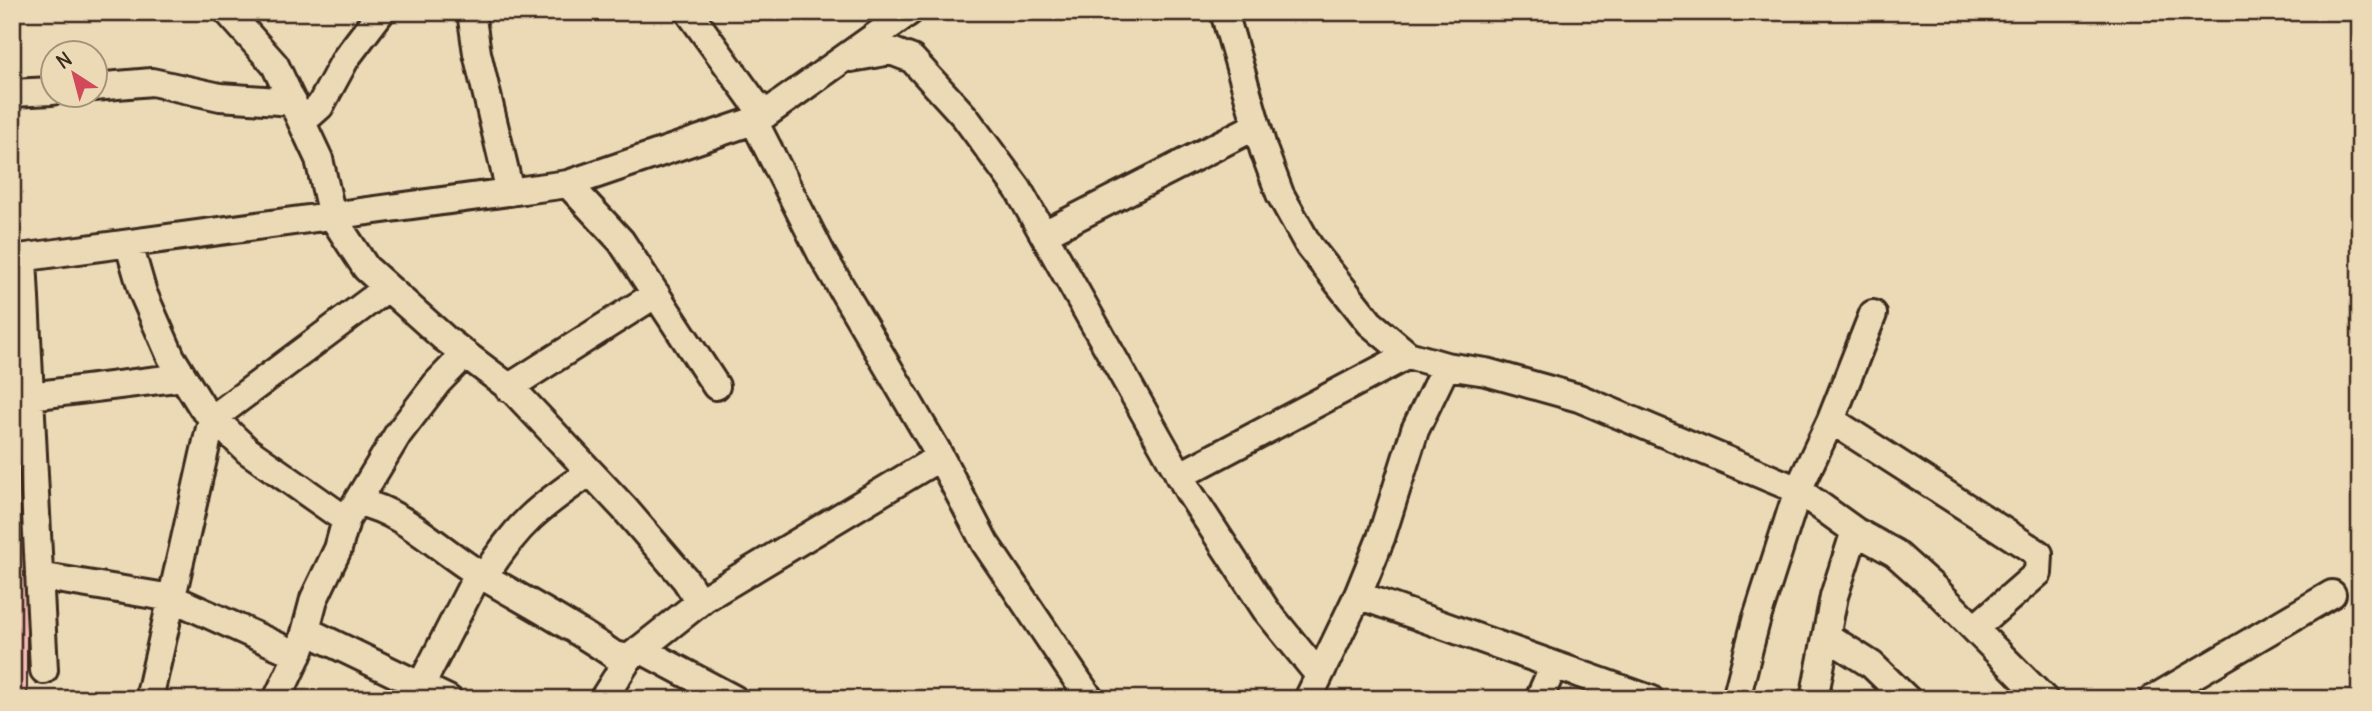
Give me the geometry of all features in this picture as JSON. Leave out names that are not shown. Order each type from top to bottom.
[{"type":"street","points":[[228,12],[275,65],[319,159],[332,216],[356,254],[387,288],[508,388],[590,472],[662,552],[700,602]]},
{"type":"street","points":[[108,86],[152,82],[220,97],[295,108],[312,114],[320,106],[346,58],[381,12]]},
{"type":"street","points":[[471,12],[477,53],[510,192]]},
{"type":"street","points":[[689,12],[754,102],[822,255],[940,457],[985,543],[1090,699]]},
{"type":"street","points":[[44,670],[30,396],[18,259],[568,184],[760,117],[909,12]]},
{"type":"street","points":[[1224,12],[1256,126],[1280,194],[1309,246],[1370,324],[1408,355],[1446,366],[1486,372],[1579,398],[1798,491],[1855,531],[1895,553],[1975,628],[2044,699]]},
{"type":"street","points":[[844,59],[891,51],[912,59],[965,117],[1018,189],[1179,475],[1266,610],[1318,674]]},
{"type":"street","points":[[12,93],[38,92]]},
{"type":"street","points":[[1044,234],[1256,126]]},
{"type":"street","points":[[568,184],[621,241],[716,386]]},
{"type":"street","points":[[129,245],[143,293],[183,377],[212,419],[248,451],[352,511],[371,505],[416,529],[481,576],[614,654],[634,653],[734,699]]},
{"type":"street","points":[[149,699],[212,419],[387,288]]},
{"type":"street","points":[[508,388],[656,294]]},
{"type":"street","points":[[1736,699],[1756,621],[1798,491],[1831,420],[1873,314]]},
{"type":"street","points":[[277,699],[302,643],[314,599],[338,549],[352,511],[398,434],[437,383],[465,354]]},
{"type":"street","points":[[1179,475],[1408,355]]},
{"type":"street","points":[[1308,699],[1358,595],[1381,538],[1415,430],[1446,366]]},
{"type":"street","points":[[30,396],[183,377]]},
{"type":"street","points":[[1831,420],[2039,554],[2038,573],[1975,628]]},
{"type":"street","points":[[603,699],[634,653],[700,602],[940,457]]},
{"type":"street","points":[[417,692],[481,576],[510,536],[545,503],[590,472]]},
{"type":"street","points":[[1814,699],[1834,596],[1855,531]]},
{"type":"street","points":[[39,576],[172,598],[302,643],[417,692],[448,699]]},
{"type":"street","points":[[2153,699],[2332,594]]},
{"type":"street","points":[[1358,595],[1650,699]]},
{"type":"street","points":[[1828,637],[1872,665],[1907,699]]},
{"type":"street","points":[[1539,699],[1554,665]]},
{"type":"building","points":[[12,357],[27,357],[27,699],[12,699]]}]
